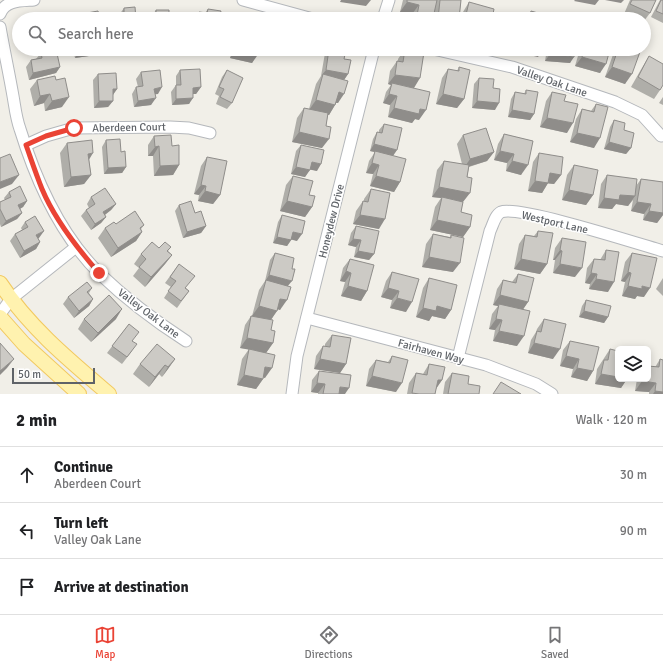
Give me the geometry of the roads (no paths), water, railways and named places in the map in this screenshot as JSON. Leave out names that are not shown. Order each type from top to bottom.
[{"type":"main road","points":[[0,284],[5,301],[108,394]]},
{"type":"main road","points":[[0,317],[24,344],[79,394]]},
{"type":"street","points":[[0,14],[2,8],[7,3],[14,1],[34,0]]},
{"type":"street","points":[[243,0],[287,12]]},
{"type":"street","points":[[385,12],[389,0]]},
{"type":"street","name":"Valley Oak Lane","points":[[0,27],[19,128],[42,190],[54,212],[76,247],[99,273],[124,296],[153,319],[186,341]]},
{"type":"street","name":"Honeydew Drive","points":[[292,394],[297,356],[372,56]]},
{"type":"street","name":"Valley Oak Lane","points":[[464,56],[512,67],[615,102],[642,115],[661,136]]},
{"type":"street","name":"Aberdeen Court","points":[[26,145],[46,136],[74,128],[170,127],[189,128],[210,133]]},
{"type":"street","name":"Westport Lane","points":[[458,358],[490,231],[496,217],[501,212],[510,211],[550,218],[663,251]]},
{"type":"street","points":[[0,314],[5,301],[76,247]]},
{"type":"street","name":"Fairhaven Way","points":[[307,318],[486,365],[536,384],[552,394]]}]
